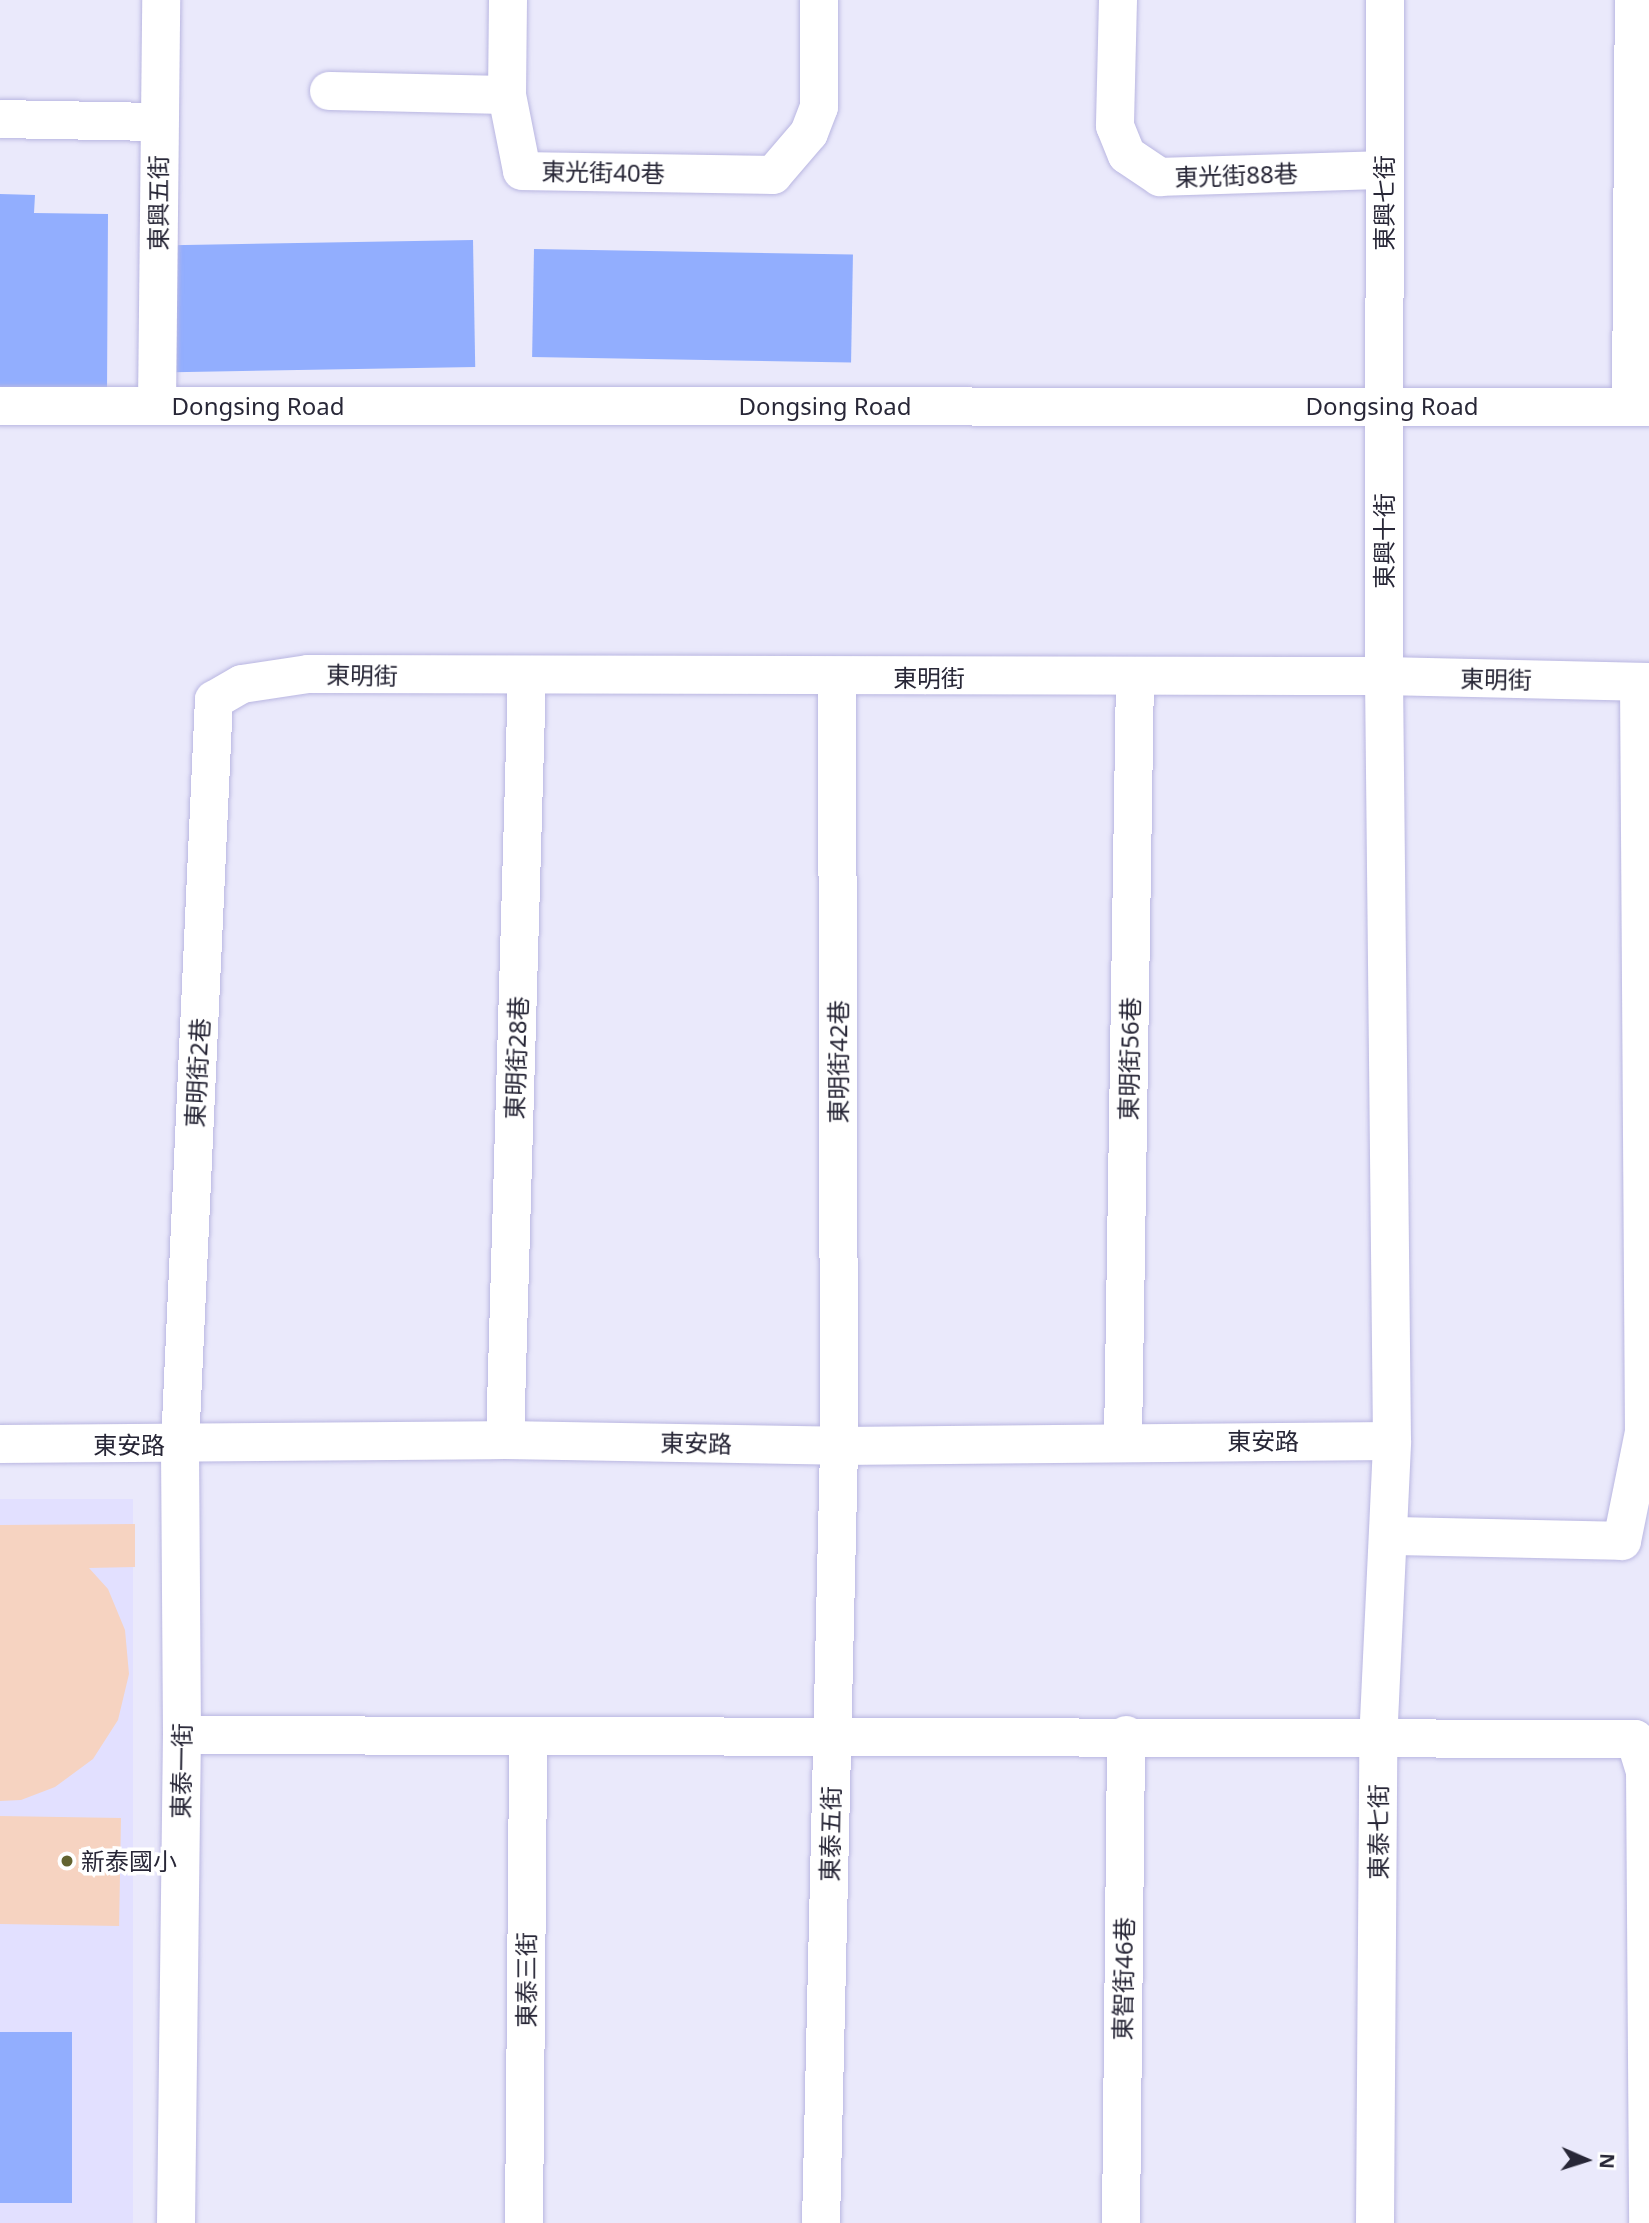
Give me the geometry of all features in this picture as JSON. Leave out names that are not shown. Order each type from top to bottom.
[{"type":"street","name":"東興五街","points":[[157,405],[161,0]]},
{"type":"street","name":"東光街40巷","points":[[508,0],[507,95],[522,171],[773,175],[809,133],[819,107],[819,0]]},
{"type":"street","name":"東光街88巷","points":[[1118,0],[1115,126],[1127,155],[1160,177],[1384,170]]},
{"type":"street","name":"東興七街","points":[[1385,0],[1385,406]]},
{"type":"street","points":[[1634,0],[1642,166],[1640,406]]},
{"type":"street","points":[[329,90],[507,95]]},
{"type":"street","points":[[0,119],[159,121]]},
{"type":"street","name":"Dongsing Road","points":[[0,406],[1640,406]]},
{"type":"street","name":"東興十街","points":[[1385,406],[1384,676],[1392,1441]]},
{"type":"street","name":"東明街","points":[[214,700],[242,684],[296,675],[837,678],[1384,676],[1644,682]]},
{"type":"street","name":"東明街28巷","points":[[505,1440],[527,677]]},
{"type":"street","name":"東明街56巷","points":[[1123,1440],[1135,677]]},
{"type":"street","name":"東明街42巷","points":[[837,678],[839,1446]]},
{"type":"street","points":[[1391,1536],[1622,1541],[1647,1433],[1644,682]]},
{"type":"street","name":"東明街2巷","points":[[180,1445],[214,700]]},
{"type":"street","name":"東安路","points":[[0,1444],[180,1445],[505,1440],[839,1446],[1123,1440],[1392,1441]]},
{"type":"street","name":"東泰七街","points":[[1375,2223],[1378,1742],[1391,1536],[1392,1441]]},
{"type":"street","name":"東泰一街","points":[[176,2223],[182,1735],[180,1445]]},
{"type":"street","name":"東泰五街","points":[[821,2223],[839,1446]]},
{"type":"street","points":[[182,1735],[528,1738],[1126,1735],[1378,1742],[1635,1739],[1646,1771],[1647,2223]]},
{"type":"street","name":"東智街46巷","points":[[1121,2223],[1126,1735]]},
{"type":"street","name":"東泰三街","points":[[524,2223],[528,1738]]},
{"type":"shaded area","name":"新泰國小","points":[[0,1499],[133,1499],[133,2223],[0,2223]]},
{"type":"shaded area","points":[[135,1524],[135,1567],[89,1568],[108,1589],[125,1630],[129,1674],[118,1720],[93,1759],[55,1787],[21,1800],[0,1801],[0,1525]]},
{"type":"shaded area","points":[[0,1816],[121,1818],[119,1926],[0,1924]]},
{"type":"building","points":[[0,194],[35,195],[34,213],[108,214],[107,394],[0,393]]},
{"type":"building","points":[[473,240],[475,367],[173,372],[171,245]]},
{"type":"building","points":[[534,249],[853,255],[851,363],[532,357]]},
{"type":"building","points":[[0,2032],[72,2032],[72,2203],[0,2203]]},
{"type":"place","name":"新泰國小","points":[[67,1861]]}]
